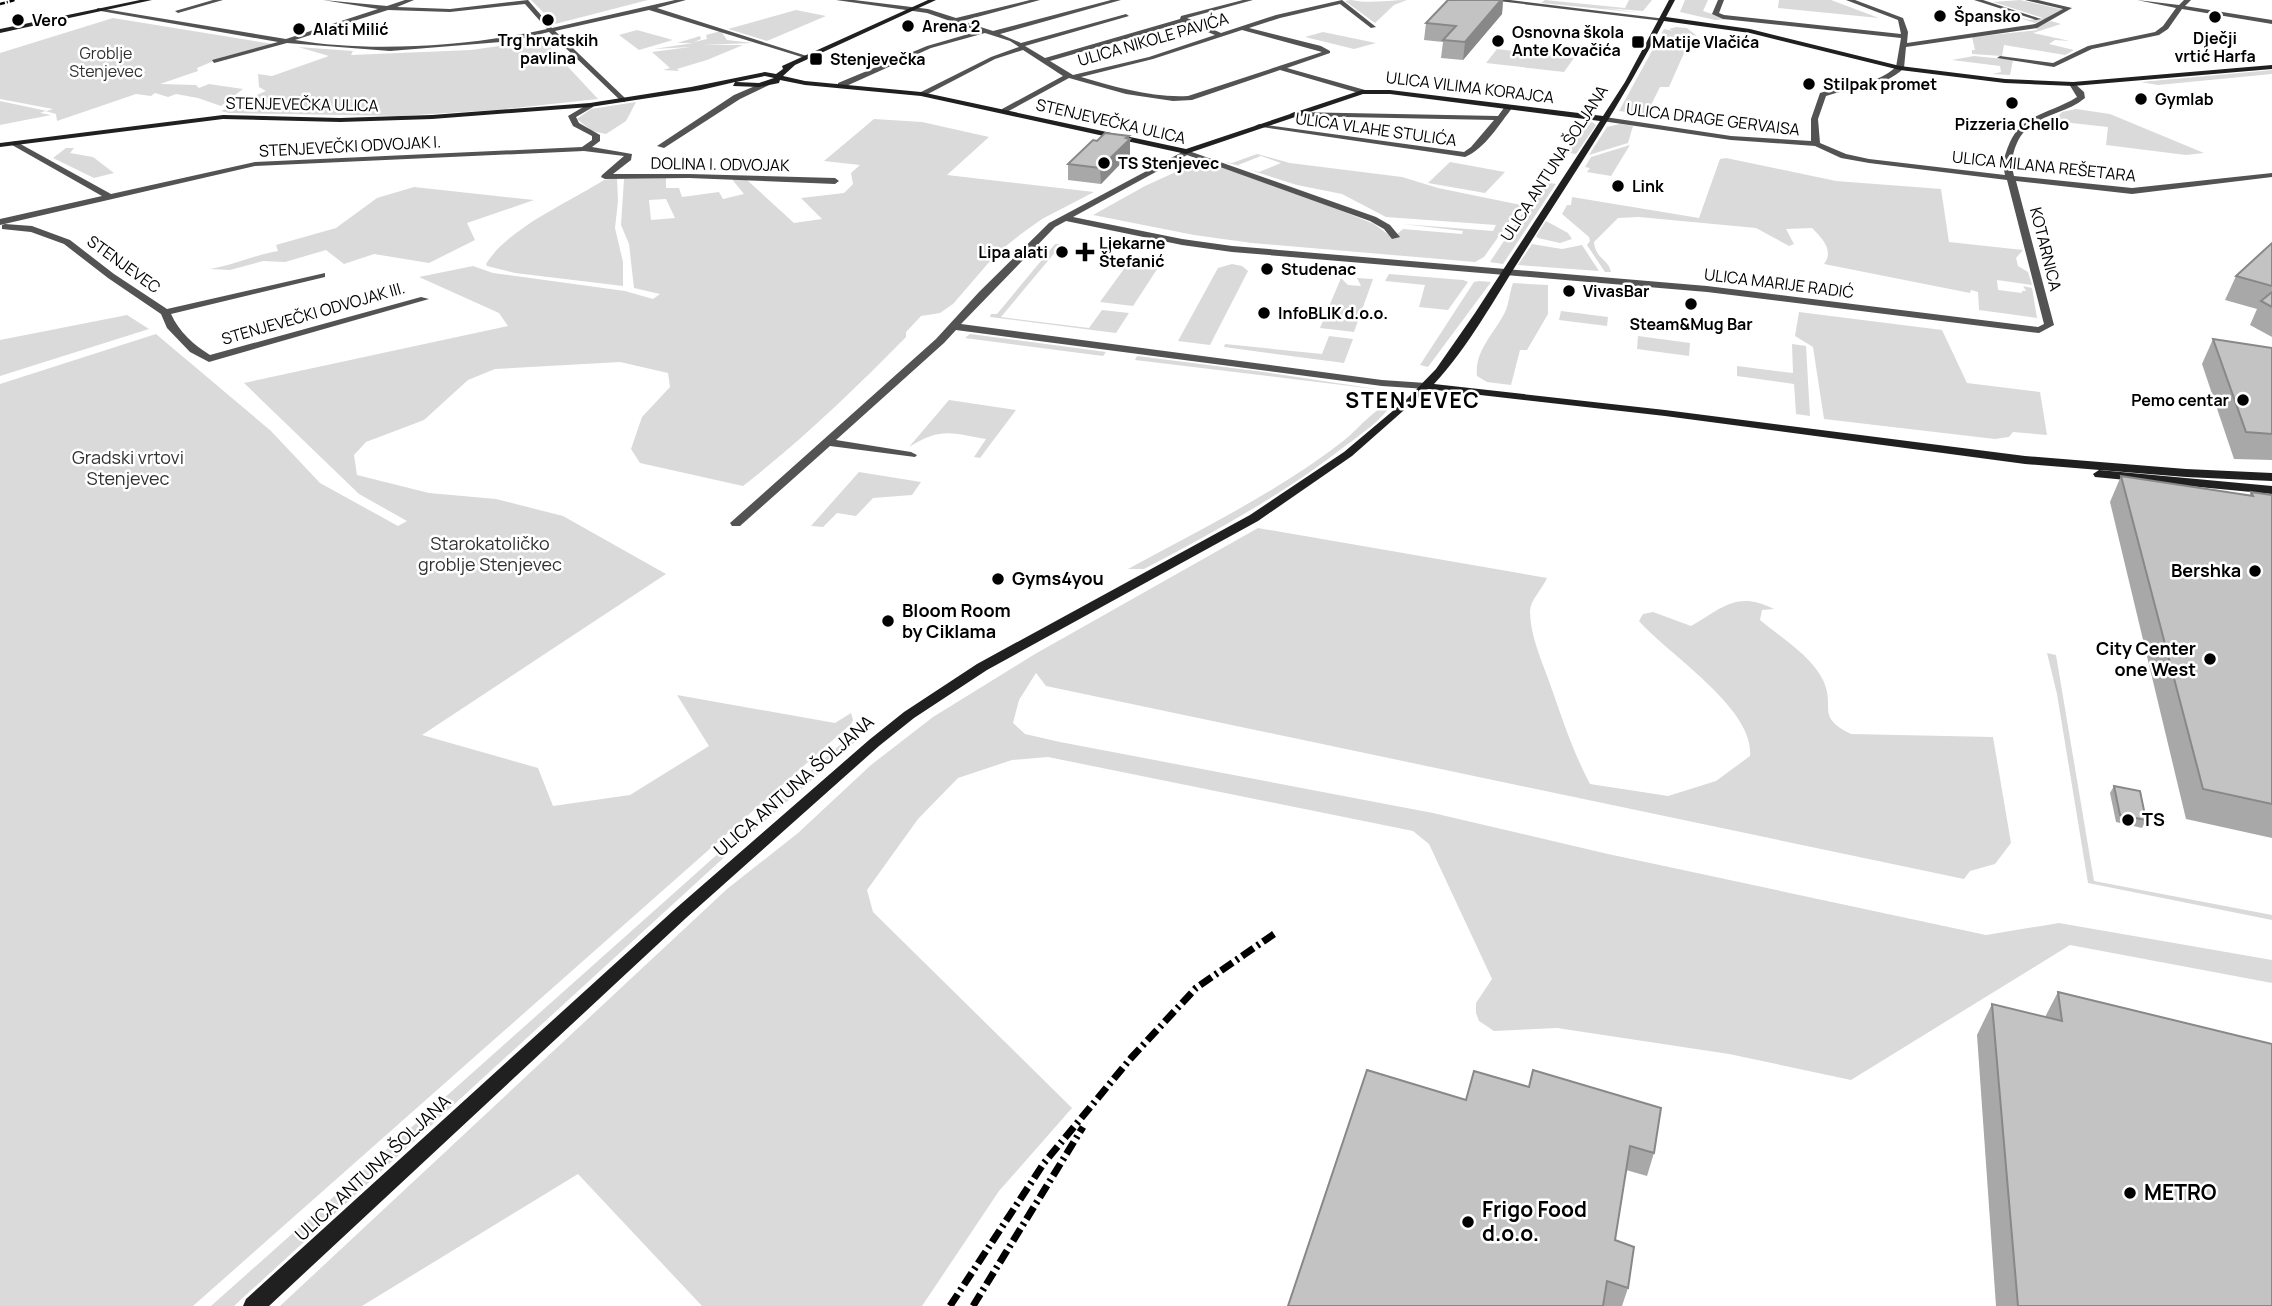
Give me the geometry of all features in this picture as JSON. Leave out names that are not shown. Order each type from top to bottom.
[{"type":"street","points":[[0,31],[149,0]]},
{"type":"street","points":[[178,11],[220,0]]},
{"type":"street","points":[[326,0],[385,9],[449,12],[526,1],[552,32],[622,100]]},
{"type":"street","points":[[214,61],[288,41],[411,0]]},
{"type":"street","points":[[98,10],[288,41],[390,49],[467,44],[552,32],[683,0]]},
{"type":"street","name":"ULICA NIKOLE PAVIĆA","points":[[839,0],[913,9],[956,20],[1022,46],[1070,77],[1126,92],[1182,99],[1323,55],[1328,51],[1241,28]]},
{"type":"street","points":[[661,146],[737,97],[744,91],[745,82],[759,74],[792,65],[933,0]]},
{"type":"street","points":[[956,20],[1037,0]]},
{"type":"street","points":[[841,85],[929,47],[1118,0]]},
{"type":"street","points":[[1184,20],[1183,17],[1250,0]]},
{"type":"street","points":[[1493,0],[1663,19],[1750,32],[1900,68],[1975,79],[2073,84],[2272,67]]},
{"type":"street","name":"ULICA ANTUNA ŠOLJANA","points":[[254,1306],[680,914],[874,743],[982,667],[1264,512],[1348,454],[1426,386],[1456,349],[1605,119],[1672,0]]},
{"type":"street","points":[[1721,0],[1716,14],[1723,17],[1903,36]]},
{"type":"street","points":[[1849,0],[1901,19],[1904,24],[1905,46],[1898,64],[1900,68]]},
{"type":"street","points":[[1977,0],[2038,19]]},
{"type":"street","points":[[1905,46],[2037,26],[2069,8],[2028,0]]},
{"type":"street","points":[[2140,0],[2272,22]]},
{"type":"street","points":[[2000,58],[2054,65],[2090,47],[2162,32],[2178,7],[2188,0]]},
{"type":"street","points":[[1339,1],[1373,26]]},
{"type":"street","name":"ULICA NIKOLE PAVIĆA","points":[[1070,77],[1151,58],[1296,11],[1339,1]]},
{"type":"street","points":[[650,8],[807,57]]},
{"type":"street","points":[[921,94],[1022,46],[1126,16]]},
{"type":"street","points":[[1044,61],[1184,20],[1221,35]]},
{"type":"street","points":[[737,97],[767,84],[792,65]]},
{"type":"street","points":[[1279,68],[1362,92]]},
{"type":"street","name":"ULICA DRAGE GERVAISA","points":[[1605,119],[1721,137],[1772,143],[1816,144],[1813,134],[1823,95],[1876,82],[1894,74],[1900,68]]},
{"type":"street","name":"STENJEVEČKA ULICA","points":[[759,74],[805,83]]},
{"type":"street","points":[[1005,111],[1070,77]]},
{"type":"street","name":"STENJEVEČKA ULICA","points":[[0,145],[223,117],[396,119],[590,105],[745,82],[841,85],[921,94],[1186,152],[1373,219],[1387,227],[1395,237]]},
{"type":"street","name":"KOTARNICA","points":[[2048,328],[2006,166],[2009,152],[2026,123],[2049,110],[2081,98],[2073,84]]},
{"type":"street","name":"ULICA VILIMA KORAJCA","points":[[736,523],[940,341],[1019,256],[1064,218],[1186,152],[1362,92],[1390,92],[1605,119]]},
{"type":"street","points":[[584,149],[596,141],[596,135],[576,124],[572,116],[590,105]]},
{"type":"street","name":"ULICA VLAHE STULIĆA","points":[[1259,126],[1465,155],[1474,149],[1509,107]]},
{"type":"street","points":[[1294,114],[1501,118]]},
{"type":"street","points":[[15,143],[108,197]]},
{"type":"street","name":"ULICA MILANA REŠETARA","points":[[1816,144],[1852,159],[2132,191],[2272,175]]},
{"type":"street","name":"STENJEVEČKI ODVOJAK I.","points":[[0,224],[255,164],[584,149],[624,152],[628,158],[605,177]]},
{"type":"street","name":"DOLINA I. ODVOJAK","points":[[605,177],[701,176],[835,181]]},
{"type":"street","points":[[1064,218],[1231,249],[1506,272]]},
{"type":"street","name":"STENJEVEC","points":[[0,224],[32,229],[66,242],[165,312],[171,326],[194,350],[209,359]]},
{"type":"street","name":"ULICA MARIJE RADIĆ","points":[[1506,272],[1707,289],[2027,329],[2048,328]]},
{"type":"street","points":[[165,312],[322,275]]},
{"type":"street","name":"STENJEVEČKI ODVOJAK III.","points":[[209,359],[424,299]]},
{"type":"street","points":[[952,326],[1382,383],[1665,413],[2025,460],[2272,477]]},
{"type":"street","points":[[827,442],[911,455]]},
{"type":"street","points":[[2025,460],[2126,477],[2272,490]]},
{"type":"green space","points":[[531,0],[648,0],[555,24]]},
{"type":"green space","points":[[1407,0],[1394,5],[1375,23],[1345,1]]},
{"type":"green space","points":[[1545,0],[1625,8],[1629,0],[1652,0],[1643,11],[1604,8],[1643,13],[1541,3]]},
{"type":"green space","points":[[1685,0],[1708,0],[1703,11],[1728,19],[1715,20],[1680,12]]},
{"type":"green space","points":[[1779,0],[1831,0],[1879,18],[1778,8]]},
{"type":"green space","points":[[2020,0],[2065,10],[2035,23],[2008,14],[2029,20],[2043,18],[1993,2]]},
{"type":"green space","points":[[796,10],[826,16],[767,41],[728,29]]},
{"type":"green space","name":"Groblje Stenjevec","points":[[113,18],[273,44],[223,57],[197,68],[198,71],[160,84],[196,85],[199,88],[209,84],[243,89],[221,106],[176,94],[168,97],[155,93],[151,96],[136,94],[57,121],[56,114],[45,111],[40,113],[51,115],[0,125],[0,101],[47,111],[53,109],[0,99],[0,53]]},
{"type":"green space","points":[[2051,21],[2061,24],[2033,33],[2070,41],[2055,40],[2049,44],[2074,50],[2065,55],[2004,45],[2002,56],[1972,54],[1972,50],[1975,50],[1972,37],[2038,30],[2035,28]]},
{"type":"green space","points":[[1687,28],[1697,36],[1692,35],[1669,87],[1660,87],[1646,115],[1619,111],[1664,29],[1673,31],[1669,29]]},
{"type":"green space","points":[[637,30],[673,40],[639,50],[619,35]]},
{"type":"green space","points":[[721,31],[727,40],[753,43],[702,45],[743,45],[677,69],[679,71],[663,70],[670,68],[652,52],[690,47],[654,49],[693,43],[677,43],[700,36],[701,39],[694,42],[707,39],[706,35]]},
{"type":"green space","points":[[1323,32],[1376,43],[1354,49],[1305,37]]},
{"type":"green space","points":[[543,40],[598,99],[496,110],[399,116],[221,111],[266,91],[259,87],[258,74],[272,76],[329,56],[298,47],[353,51],[351,55],[471,50]]},
{"type":"green space","points":[[1497,49],[1574,58],[1564,72],[1486,63]]},
{"type":"green space","points":[[1974,56],[2013,60],[2010,75],[1992,74],[2001,72],[2000,66],[1952,60]]},
{"type":"green space","points":[[2272,70],[2272,74],[2158,85],[2141,82]]},
{"type":"green space","points":[[636,102],[626,121],[606,134],[592,131],[577,119],[591,109]]},
{"type":"green space","points":[[2076,109],[2110,114],[2204,153],[2186,155],[2106,145],[2108,127],[2053,121],[2062,112]]},
{"type":"green space","points":[[1587,118],[1596,125],[1576,154],[1563,152]]},
{"type":"green space","points":[[874,119],[922,122],[989,137],[947,175],[1094,192],[1042,219],[997,253],[953,304],[940,313],[921,316],[906,332],[906,337],[847,395],[743,486],[640,463],[631,449],[642,417],[670,387],[668,373],[620,362],[495,369],[468,380],[424,420],[366,442],[354,455],[357,475],[429,493],[496,499],[563,516],[666,574],[422,735],[538,768],[553,806],[630,795],[709,746],[677,695],[835,723],[851,713],[851,724],[193,1306],[0,1306],[0,384],[156,334],[271,431],[320,483],[398,526],[407,521],[359,494],[244,383],[508,326],[499,313],[419,277],[473,266],[493,273],[625,291],[653,299],[660,294],[634,288],[629,244],[621,225],[624,179],[666,178],[666,188],[679,188],[682,197],[719,192],[723,199],[744,194],[731,178],[746,179],[794,223],[822,219],[801,198],[844,193],[853,184],[851,173],[860,165],[824,161]],"holes":[[[666,199],[675,218],[651,220],[649,200]]]},
{"type":"green space","points":[[1620,124],[1633,126],[1628,143],[1589,155],[1607,127]]},
{"type":"green space","points":[[1630,145],[1611,176],[1587,172],[1590,168],[1585,167],[1591,157]]},
{"type":"green space","points":[[66,148],[74,148],[70,153],[93,157],[114,173],[94,178],[53,158]]},
{"type":"green space","points":[[1257,154],[1290,163],[1402,177],[1438,188],[1521,205],[1484,257],[1475,262],[1252,243],[1194,235],[1093,215],[1145,186],[1202,160],[1279,185],[1374,224],[1393,238],[1399,237],[1397,234],[1403,229],[1462,234],[1463,231],[1403,224],[1493,231],[1496,225],[1386,217],[1342,194],[1297,185],[1250,170],[1259,172],[1281,163],[1261,156],[1238,165],[1244,167],[1224,162],[1232,163]]},
{"type":"green space","points":[[1726,158],[1836,181],[1941,189],[1949,242],[2023,250],[2016,258],[2018,266],[2028,272],[2032,285],[1997,280],[1998,290],[2022,293],[2026,291],[2023,286],[2032,288],[2037,318],[1979,310],[1978,292],[1971,290],[1970,293],[1824,264],[1827,250],[1812,228],[1786,229],[1794,244],[1789,246],[1756,228],[1639,217],[1618,218],[1594,242],[1597,252],[1611,272],[1605,272],[1587,245],[1589,237],[1562,214],[1567,205],[1571,205],[1572,197],[1699,218],[1720,159]]},
{"type":"green space","points":[[1450,162],[1505,172],[1485,193],[1428,183]]},
{"type":"green space","points":[[617,178],[615,228],[623,262],[623,286],[515,273],[487,266],[496,251],[523,228],[604,180]]},
{"type":"green space","points":[[1543,182],[1556,184],[1503,264],[1490,262]]},
{"type":"green space","points":[[414,187],[534,200],[467,223],[475,240],[429,263],[374,254],[344,264],[326,250],[285,262],[263,261],[230,270],[210,269],[278,251],[276,245],[336,228],[377,198]]},
{"type":"green space","points":[[1546,221],[1568,233],[1572,239],[1560,243],[1538,238],[1536,236]]},
{"type":"green space","points":[[1055,244],[1062,244],[1001,317],[1089,328],[1102,310],[1129,313],[1116,333],[990,317],[991,314],[997,314]]},
{"type":"green space","points":[[1532,244],[1562,249],[1582,245],[1599,271],[1518,265]]},
{"type":"green space","points":[[1134,255],[1138,262],[1151,264],[1149,256],[1165,257],[1133,306],[1100,302]]},
{"type":"green space","points":[[1232,264],[1242,266],[1248,271],[1210,345],[1178,341],[1218,268]]},
{"type":"green space","points":[[1389,274],[1468,282],[1448,310],[1419,307],[1425,285],[1385,281]]},
{"type":"green space","points":[[1341,278],[1348,285],[1361,286],[1357,278],[1373,279],[1354,332],[1320,328]]},
{"type":"green space","points":[[1474,282],[1491,282],[1428,367],[1420,365]]},
{"type":"green space","points":[[1513,283],[1548,285],[1548,314],[1527,350],[1520,350],[1511,385],[1487,382],[1477,376],[1479,358],[1506,310]]},
{"type":"green space","points":[[1561,311],[1608,317],[1607,326],[1559,320]]},
{"type":"green space","points":[[1799,312],[1942,330],[1967,383],[2040,392],[2047,435],[2013,432],[2009,437],[1995,439],[1824,419],[1813,347],[1795,336]]},
{"type":"green space","points":[[127,315],[149,329],[0,376],[0,340]]},
{"type":"green space","points":[[970,334],[1106,352],[1103,356],[965,338]]},
{"type":"green space","points":[[1329,336],[1353,339],[1344,363],[1224,347],[1225,344],[1322,354]]},
{"type":"green space","points":[[1638,336],[1690,343],[1689,356],[1637,349]]},
{"type":"green space","points":[[1792,344],[1806,346],[1810,416],[1796,414],[1794,384],[1737,376],[1737,366],[1793,373]]},
{"type":"green space","points":[[1137,356],[1264,372],[1383,390],[1135,360]]},
{"type":"green space","points":[[949,400],[1016,410],[980,458],[974,457],[986,439],[964,435],[938,434],[909,447]]},
{"type":"green space","points":[[1393,403],[1364,432],[1273,497],[1144,569],[1128,569],[1238,510],[1291,478],[1342,442],[1379,409]]},
{"type":"green space","points":[[859,472],[921,482],[912,495],[873,498],[856,516],[837,513],[823,527],[811,526]]},
{"type":"green space","points":[[1258,528],[1547,578],[1531,607],[1532,630],[1568,735],[1590,784],[1668,796],[1716,781],[1750,756],[1748,738],[1739,720],[1725,702],[1639,621],[1643,614],[1653,612],[1691,626],[1721,608],[1740,601],[1750,601],[1774,609],[1762,610],[1760,620],[1795,647],[1818,671],[1828,698],[1828,711],[1833,722],[1840,728],[1851,734],[1993,737],[2011,843],[1995,864],[1970,871],[1964,879],[1046,686],[1036,673],[1019,700],[1013,723],[1025,734],[1060,742],[1433,813],[1608,854],[1986,935],[2059,923],[2272,960],[2272,983],[2070,945],[1851,1080],[1729,1054],[1557,1028],[1494,1031],[1479,1021],[1476,1013],[1476,1003],[1492,979],[1429,844],[1413,831],[1048,757],[1012,760],[958,778],[918,819],[867,890],[873,912],[1072,1108],[999,1191],[922,1306],[702,1306],[578,1174],[362,1306],[280,1306],[727,889],[798,833],[871,765],[933,717],[1035,654]]},
{"type":"green space","points":[[2047,653],[2056,655],[2094,881],[2272,915],[2272,920],[2088,883],[2057,694]]},
{"type":"green space","points":[[856,741],[742,841],[234,1306],[211,1306],[841,744]]},
{"type":"building","points":[[1448,0],[1501,0],[1465,42],[1443,40],[1456,26],[1426,23]]},
{"type":"building","points":[[1105,133],[1129,136],[1126,138],[1130,139],[1100,168],[1068,164],[1093,140],[1097,141]]},
{"type":"building","points":[[2272,243],[2272,286],[2236,276]]},
{"type":"building","points":[[2272,292],[2272,307],[2261,301]]},
{"type":"building","points":[[2213,339],[2272,348],[2272,434],[2246,432]]},
{"type":"building","name":"City Center one West","points":[[2121,476],[2253,496],[2251,492],[2272,495],[2272,804],[2203,789]]},
{"type":"building","points":[[2114,786],[2140,791],[2146,820],[2120,815]]},
{"type":"building","name":"METRO","points":[[2058,992],[2272,1044],[2272,1306],[2018,1306],[1992,1004],[2062,1021]]},
{"type":"building","name":"Frigo Food d.o.o.","points":[[1367,1070],[1466,1100],[1474,1071],[1529,1087],[1533,1070],[1661,1108],[1654,1153],[1630,1146],[1615,1240],[1634,1247],[1628,1288],[1607,1281],[1603,1306],[1288,1306]]},
{"type":"railway","points":[[0,4],[15,0]]},
{"type":"railway","points":[[950,1306],[1044,1163],[1131,1058],[1196,988],[1274,934]]},
{"type":"railway","points":[[973,1306],[1083,1127]]},
{"type":"place","name":"Špansko","points":[[1940,16]]},
{"type":"place","name":"Dječji vrtić Harfa","points":[[2215,17]]},
{"type":"place","name":"Vero","points":[[18,20]]},
{"type":"place","name":"Trg hrvatskih pavlina","points":[[548,20]]},
{"type":"place","name":"Arena 2","points":[[908,26]]},
{"type":"place","name":"Alati Milić","points":[[299,29]]},
{"type":"place","name":"Osnovna škola Ante Kovačića","points":[[1498,41]]},
{"type":"place","name":"Matije Vlačića","points":[[1638,42]]},
{"type":"place","name":"Stenjevečka","points":[[816,59]]},
{"type":"place","name":"Stilpak promet","points":[[1809,84]]},
{"type":"place","name":"Gymlab","points":[[2141,99]]},
{"type":"place","name":"Pizzeria Chello","points":[[2012,103]]},
{"type":"place","name":"TS Stenjevec","points":[[1104,163]]},
{"type":"place","name":"Link","points":[[1618,186]]},
{"type":"place","name":"Lipa alati","points":[[1062,252]]},
{"type":"place","name":"Ljekarne Štefanić","points":[[1085,252]]},
{"type":"place","name":"Studenac","points":[[1267,269]]},
{"type":"place","name":"VivasBar","points":[[1569,291]]},
{"type":"place","name":"Steam&Mug Bar","points":[[1691,304]]},
{"type":"place","name":"InfoBLIK d.o.o.","points":[[1264,313]]},
{"type":"place","name":"Pemo centar","points":[[2243,400]]},
{"type":"place","name":"Bershka","points":[[2255,571]]},
{"type":"place","name":"Gyms4you","points":[[998,579]]},
{"type":"place","name":"Bloom Room by Ciklama","points":[[888,621]]},
{"type":"place","name":"City Center one West","points":[[2210,659]]},
{"type":"place","name":"TS","points":[[2128,820]]},
{"type":"place","name":"METRO","points":[[2130,1193]]},
{"type":"place","name":"Frigo Food d.o.o.","points":[[1468,1222]]},
{"type":"district","name":"STENJEVEC","points":[[1413,401]]},
{"type":"park label","name":"Gradski vrtovi Stenjevec","points":[[128,468]]},
{"type":"park label","name":"Starokatoličko groblje Stenjevec","points":[[490,554]]}]
